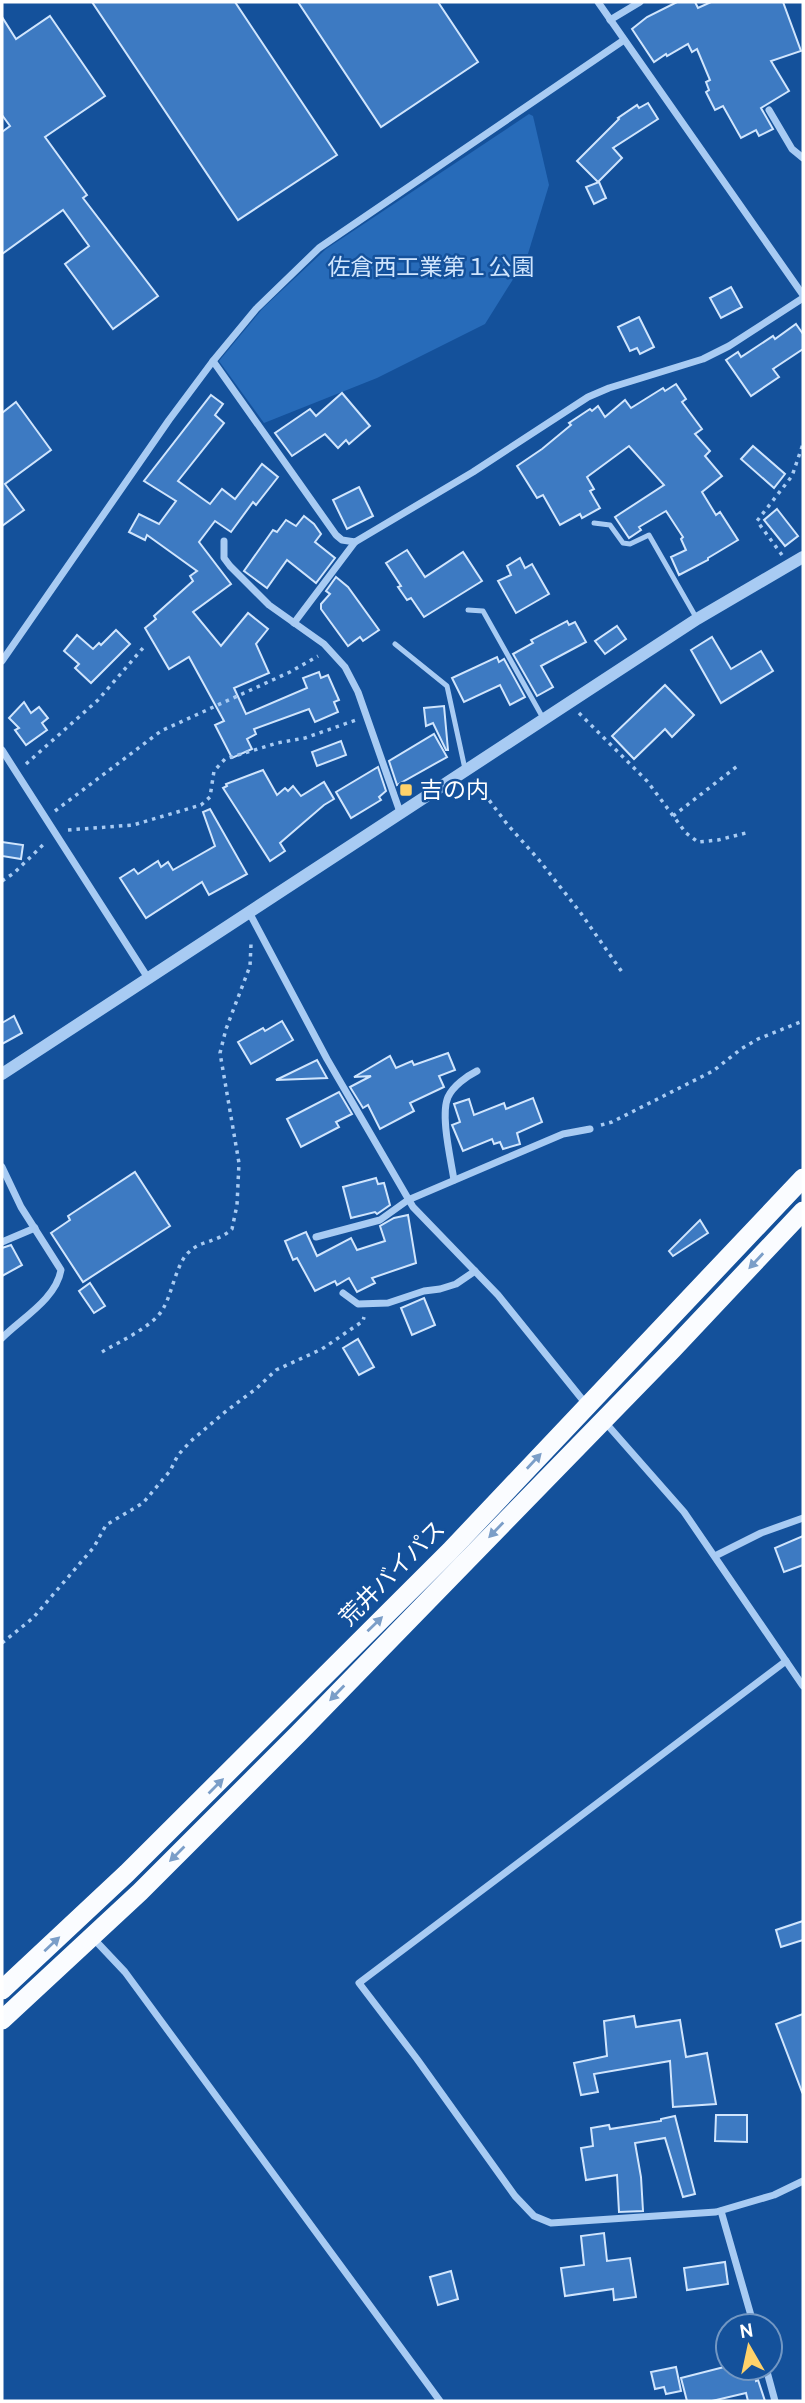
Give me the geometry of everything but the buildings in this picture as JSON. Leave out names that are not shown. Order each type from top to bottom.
[{"type":"highway","name":"荒井バイパス","points":[[2,1990],[127,1873],[450,1551],[803,1178]]},
{"type":"highway","name":"荒井バイパス","points":[[2,2020],[140,1892],[298,1734],[803,1212]]},
{"type":"street","points":[[294,623],[355,542],[473,472],[588,397],[703,359],[729,346],[803,297],[598,2]]},
{"type":"street","points":[[610,20],[640,2]]},
{"type":"street","points":[[2,661],[213,360],[256,309],[319,248],[624,40]]},
{"type":"street","points":[[769,110],[792,149],[803,158]]},
{"type":"street","points":[[213,360],[336,535],[342,540],[355,542]]},
{"type":"street","points":[[224,541],[224,558],[230,566],[269,605],[329,649],[345,667],[367,715],[400,812]]},
{"type":"street","points":[[2,1074],[569,701],[697,619],[803,557]]},
{"type":"street","points":[[2,750],[148,978]]},
{"type":"street","points":[[249,911],[327,1059],[408,1199],[498,1295],[586,1405]]},
{"type":"street","points":[[454,1180],[445,1112],[448,1097],[468,1075],[477,1071]]},
{"type":"street","points":[[316,1237],[380,1220],[408,1199],[563,1134],[590,1129]]},
{"type":"street","points":[[2,1167],[20,1207],[61,1270],[59,1282],[45,1300],[2,1338]]},
{"type":"street","points":[[2,1242],[35,1228]]},
{"type":"street","points":[[344,1293],[358,1304],[388,1303],[424,1291],[440,1289],[475,1271]]},
{"type":"street","points":[[604,1420],[684,1512],[803,1686]]},
{"type":"street","points":[[715,1556],[761,1533],[803,1518]]},
{"type":"street","points":[[786,1661],[359,1983],[515,2196],[534,2216],[551,2223],[721,2211],[774,2195],[803,2181]]},
{"type":"street","points":[[92,1936],[125,1972],[440,2401]]},
{"type":"street","points":[[721,2211],[750,2312]]},
{"type":"street","points":[[770,2382],[775,2401]]},
{"type":"lane","points":[[594,523],[610,525],[623,543],[630,544],[649,535],[697,619]]},
{"type":"lane","points":[[468,610],[483,611],[543,718]]},
{"type":"lane","points":[[395,644],[447,687],[465,769]]},
{"type":"path","points":[[790,565],[757,521],[792,476],[803,444]]},
{"type":"path","points":[[16,772],[98,700],[144,648]]},
{"type":"path","points":[[45,818],[161,731],[290,672],[329,649]]},
{"type":"path","points":[[569,701],[647,781],[686,833],[698,842],[746,833]]},
{"type":"path","points":[[2,881],[55,834],[69,830],[133,825],[201,805],[210,797],[214,771],[225,759],[277,743],[305,738],[367,715]]},
{"type":"path","points":[[673,816],[740,764]]},
{"type":"path","points":[[465,769],[580,912],[622,972]]},
{"type":"path","points":[[102,1352],[155,1320],[164,1309],[188,1252],[203,1243],[219,1240],[232,1229],[237,1205],[239,1163],[222,1068],[221,1046],[250,966],[250,951],[256,926]]},
{"type":"path","points":[[590,1129],[612,1122],[713,1071],[758,1039],[803,1021]]},
{"type":"path","points":[[2,1643],[33,1618],[94,1547],[106,1525],[143,1503],[191,1441],[276,1370],[322,1349],[363,1321],[369,1305]]},
{"type":"green space","name":"佐倉西工業第１公園","points":[[529,114],[533,116],[549,185],[527,257],[485,324],[377,378],[264,423],[219,361],[263,308],[326,249]]},
{"type":"place","name":"吉の内","points":[[406,790]]}]
